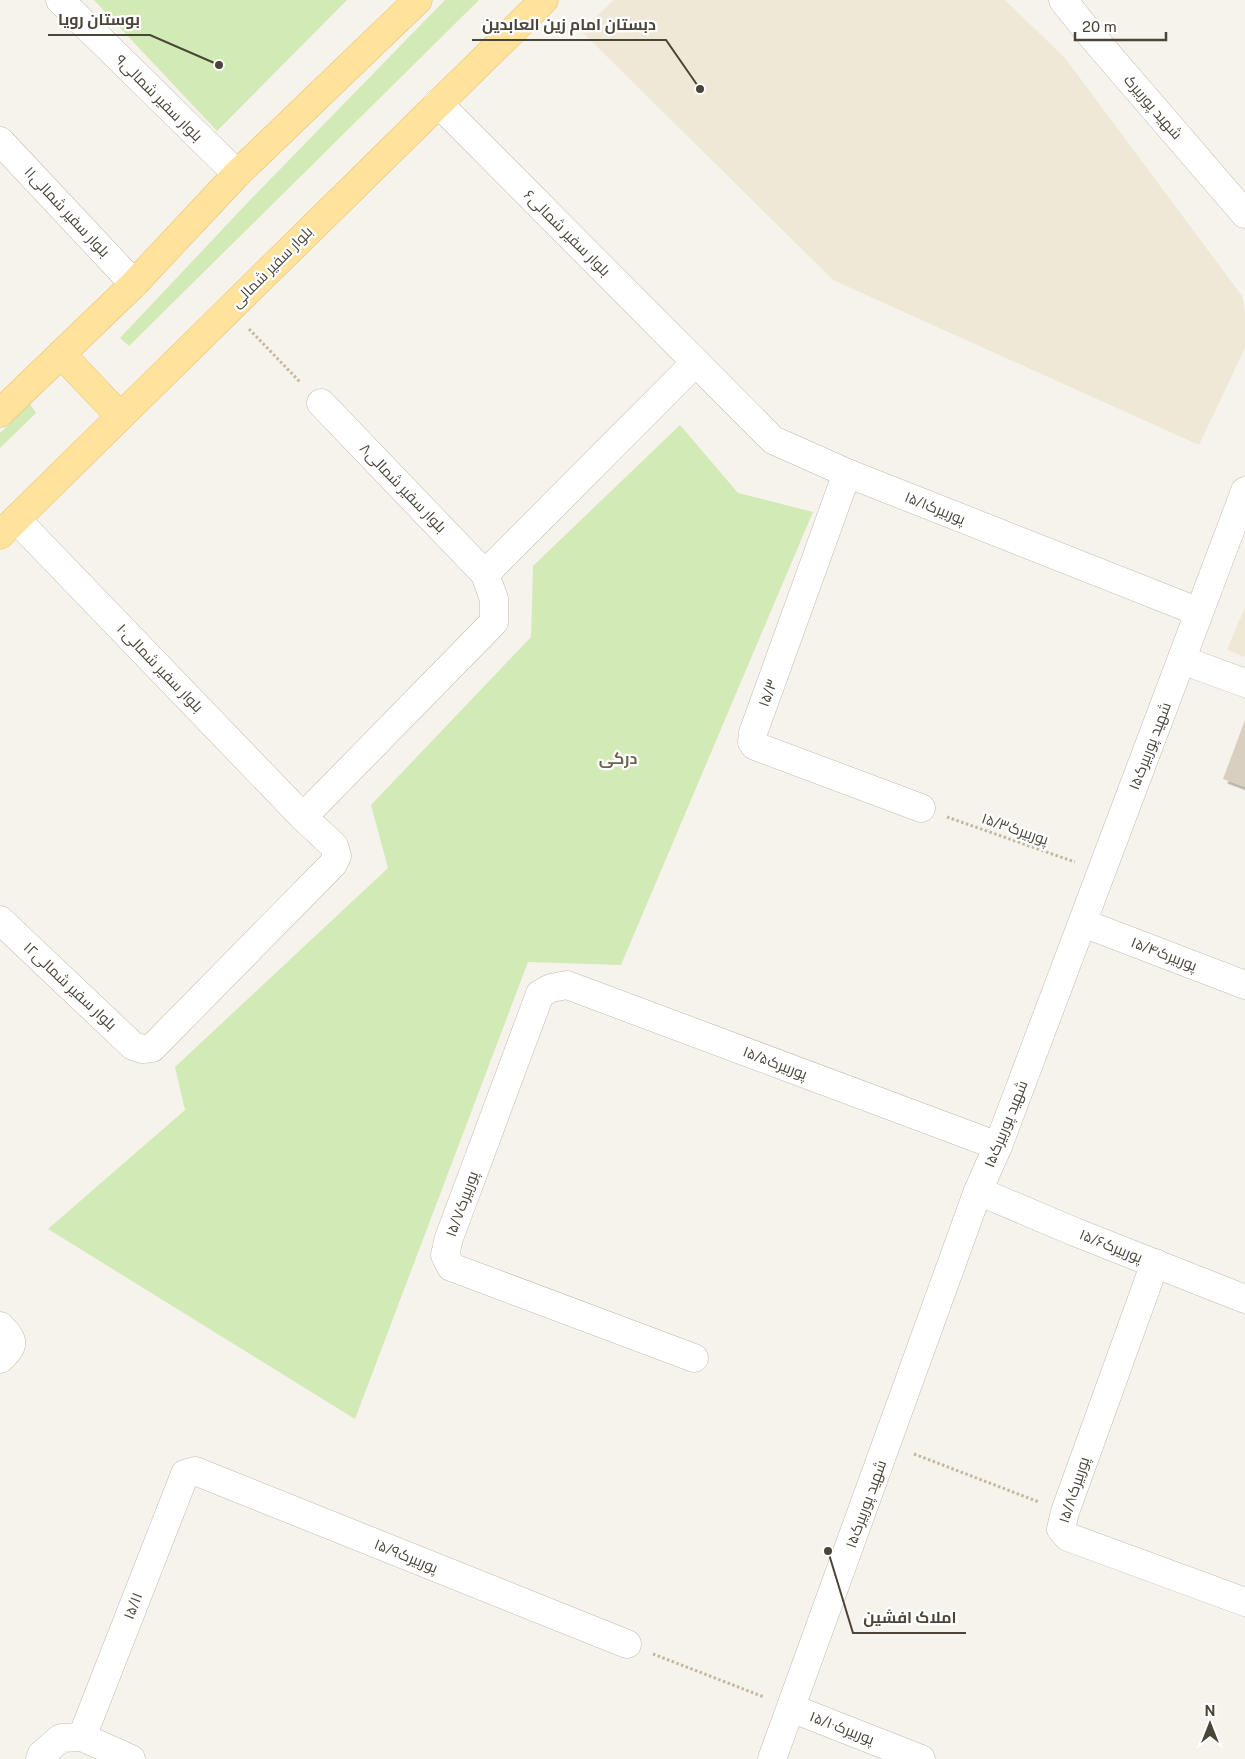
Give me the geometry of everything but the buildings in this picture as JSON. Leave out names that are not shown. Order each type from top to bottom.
[{"type":"main road","points":[[0,413],[134,284],[237,174],[418,0]]},
{"type":"main road","name":"بلوار سفیر شمالی","points":[[8,527],[544,0]]},
{"type":"main road","points":[[61,354],[120,416]]},
{"type":"street","name":"بلوار سفیر شمالی۹","points":[[60,0],[237,174]]},
{"type":"street","name":"شهید پوربیرک","points":[[1063,0],[1245,214]]},
{"type":"street","name":"بلوار سفیر شمالی۶","points":[[438,103],[696,362]]},
{"type":"street","name":"بلوار سفیر شمالی۱۱","points":[[0,141],[134,284]]},
{"type":"street","name":"پوربیرک۱۵/۱","points":[[696,362],[773,440],[846,473],[1199,612]]},
{"type":"street","points":[[303,817],[494,622],[494,598],[485,574],[696,362]]},
{"type":"street","name":"بلوار سفیر شمالی۸","points":[[321,403],[485,574]]},
{"type":"street","name":"۱۵/۳","points":[[846,473],[753,733],[752,742],[755,746],[921,808]]},
{"type":"street","name":"شهید پوربیرک۱۵","points":[[772,1759],[888,1444],[978,1191],[998,1146],[1245,491]]},
{"type":"street","name":"بلوار سفیر شمالی۱۰","points":[[8,527],[334,846],[336,856],[334,864],[152,1048],[142,1049]]},
{"type":"street","points":[[1182,660],[1245,683]]},
{"type":"street","name":"بلوار سفیر شمالی۱۲","points":[[0,920],[133,1046],[142,1049]]},
{"type":"street","name":"پوربیرک۱۵/۴","points":[[1083,923],[1245,985]]},
{"type":"street","name":"پوربیرک۱۵/۵","points":[[550,988],[567,985],[998,1146]]},
{"type":"street","name":"پوربیرک۱۵/۷","points":[[550,988],[540,994],[449,1238],[445,1255],[451,1267],[694,1358]]},
{"type":"street","name":"پوربیرک۱۵/۶","points":[[978,1191],[1245,1299]]},
{"type":"street","name":"پوربیرک۱۵/۸","points":[[1155,1263],[1065,1512],[1061,1529],[1068,1537],[1245,1602]]},
{"type":"street","name":"پوربیرک۱۵/۹","points":[[185,1474],[195,1471],[627,1644]]},
{"type":"street","name":"۱۵/۱۱","points":[[82,1737],[185,1474]]},
{"type":"street","name":"پوربیرک۱۵/۱۰","points":[[791,1708],[921,1759]]},
{"type":"street","points":[[40,1759],[42,1754],[61,1738],[82,1737],[132,1759]]},
{"type":"path","points":[[230,309],[321,403]]},
{"type":"path","name":"پوربیرک۱۵/۳","points":[[921,808],[1102,871]]},
{"type":"path","points":[[888,1444],[1065,1512]]},
{"type":"path","points":[[627,1644],[791,1708]]},
{"type":"shaded area","points":[[614,0],[1005,0],[1065,58],[1242,296],[1245,312],[1245,348],[1199,445],[833,280],[581,31]]},
{"type":"shaded area","points":[[1245,607],[1245,657],[1227,650]]},
{"type":"green space","points":[[94,0],[347,0],[217,131]]},
{"type":"green space","points":[[445,0],[479,0],[129,346],[120,338],[251,199]]},
{"type":"green space","points":[[30,404],[36,413],[0,448],[0,433]]},
{"type":"green space","points":[[680,425],[738,493],[813,512],[621,965],[528,962],[355,1419],[48,1229],[185,1110],[175,1067],[388,868],[371,805],[531,637],[533,566]]},
{"type":"place","name":"بوستان رویا","points":[[219,65]]},
{"type":"place","name":"دبستان امام زین العابدین","points":[[700,89]]},
{"type":"place","name":"املاک افشین","points":[[828,1551]]},
{"type":"district","name":"درکی","points":[[618,758]]}]
